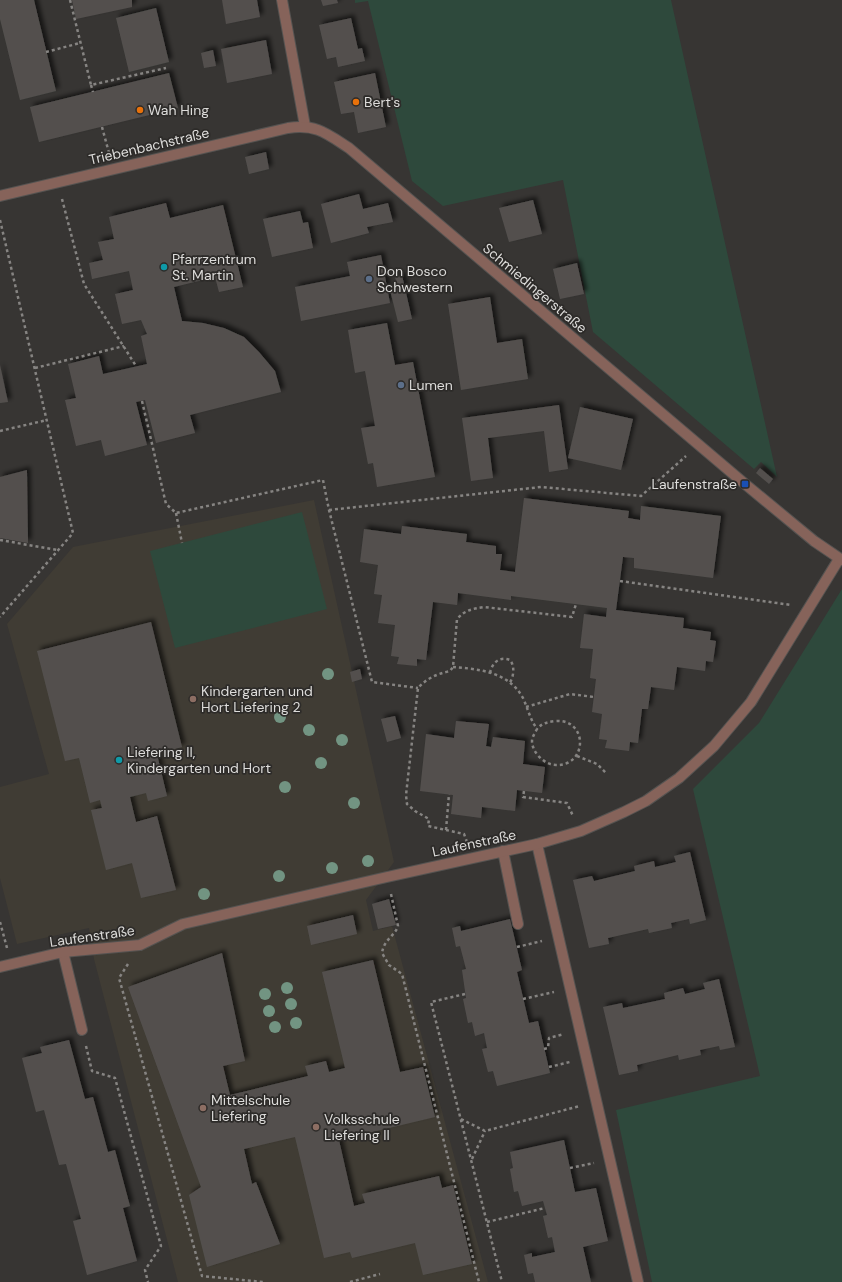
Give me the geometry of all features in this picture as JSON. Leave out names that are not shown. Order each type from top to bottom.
[{"type":"street","points":[[282,0],[305,126]]},
{"type":"street","name":"Triebenbachstraße","points":[[0,196],[288,128],[305,126]]},
{"type":"street","name":"Schmiedingerstraße","points":[[305,126],[332,137],[349,148],[698,445],[814,541],[840,559]]},
{"type":"street","name":"Laufenstraße","points":[[0,967],[63,952],[140,945],[184,924],[474,857],[537,844],[581,831],[646,802],[679,778],[714,746],[751,702],[840,559]]},
{"type":"street","points":[[537,844],[638,1282]]},
{"type":"street","points":[[502,851],[518,924]]},
{"type":"street","points":[[63,952],[82,1030]]},
{"type":"path","points":[[70,0],[93,92]]},
{"type":"path","points":[[46,52],[80,43]]},
{"type":"path","points":[[91,85],[166,68]]},
{"type":"path","points":[[102,126],[113,169]]},
{"type":"path","points":[[58,182],[84,284],[136,366]]},
{"type":"path","points":[[0,220],[73,533],[0,617]]},
{"type":"path","points":[[35,368],[124,346]]},
{"type":"path","points":[[142,401],[166,504],[176,513],[182,543]]},
{"type":"path","points":[[0,431],[47,420]]},
{"type":"path","points":[[329,510],[541,487],[641,496],[698,445]]},
{"type":"path","points":[[176,513],[323,480],[329,510],[372,682],[418,688]]},
{"type":"path","points":[[0,540],[58,550]]},
{"type":"path","points":[[620,581],[809,607]]},
{"type":"path","points":[[474,857],[464,834],[428,826],[429,819],[415,812],[407,804],[406,795],[418,688],[438,673],[450,671],[452,667],[457,619],[462,613],[470,609],[484,607],[572,617],[576,604]]},
{"type":"path","points":[[490,673],[492,665],[496,660],[505,658],[510,660],[513,669],[510,684]]},
{"type":"path","points":[[452,667],[479,669],[502,677],[518,691],[537,729]]},
{"type":"path","points":[[526,707],[570,694],[594,697]]},
{"type":"path","points":[[560,721],[570,723],[578,732],[581,746],[577,756],[569,762],[556,765],[542,760],[534,750],[532,739],[537,729],[542,724],[550,722],[560,721]]},
{"type":"path","points":[[577,756],[597,764],[607,774]]},
{"type":"path","points":[[524,791],[523,797],[567,803],[581,831]]},
{"type":"path","points":[[446,830],[449,794]]},
{"type":"path","points":[[386,877],[398,926],[397,931],[388,939],[382,953],[389,965],[402,974],[480,1282]]},
{"type":"path","points":[[0,922],[11,964]]},
{"type":"path","points":[[517,947],[546,940]]},
{"type":"path","points":[[140,945],[119,978],[202,1276],[263,1282]]},
{"type":"path","points":[[523,999],[558,990]]},
{"type":"path","points":[[465,994],[431,1002],[502,1282]]},
{"type":"path","points":[[82,1030],[92,1071],[115,1078],[162,1246],[145,1270],[148,1282]]},
{"type":"path","points":[[544,1049],[548,1048],[549,1038],[568,1032]]},
{"type":"path","points":[[549,1067],[575,1061]]},
{"type":"path","points":[[461,1118],[485,1131],[596,1102]]},
{"type":"path","points":[[471,1160],[485,1131]]},
{"type":"path","points":[[570,1168],[578,1166]]},
{"type":"path","points":[[487,1222],[545,1208]]},
{"type":"path","points":[[350,1282],[380,1274]]},
{"type":"shaded area","points":[[314,500],[394,862],[366,900],[373,931],[392,926],[488,1282],[178,1282],[94,959],[89,928],[17,944],[0,878],[0,787],[49,774],[7,624],[73,547]]},
{"type":"green space","points":[[355,0],[671,0],[777,477],[761,462],[754,469],[593,332],[563,180],[443,206],[412,181],[368,1],[355,3]]},
{"type":"green space","points":[[302,512],[327,609],[175,648],[150,551]]},
{"type":"green space","points":[[842,589],[842,1282],[652,1282],[616,1110],[760,1076],[693,789],[759,723]]},
{"type":"building","points":[[0,0],[34,0],[56,91],[20,100],[0,19]]},
{"type":"building","points":[[72,0],[132,0],[132,7],[76,19]]},
{"type":"building","points":[[222,0],[257,0],[260,17],[226,24]]},
{"type":"building","points":[[321,0],[337,0],[338,3],[323,6]]},
{"type":"building","points":[[156,8],[169,62],[129,72],[116,18]]},
{"type":"building","points":[[351,18],[358,49],[362,48],[365,61],[338,67],[336,57],[327,59],[319,25]]},
{"type":"building","points":[[266,40],[272,74],[227,83],[221,49]]},
{"type":"building","points":[[213,50],[216,66],[204,68],[201,53]]},
{"type":"building","points":[[169,73],[178,108],[39,142],[30,107]]},
{"type":"building","points":[[375,73],[386,127],[358,133],[354,112],[341,114],[334,82]]},
{"type":"building","points":[[266,152],[269,169],[249,174],[245,157]]},
{"type":"building","points":[[359,194],[363,209],[388,203],[393,222],[367,227],[369,233],[331,243],[321,204]]},
{"type":"building","points":[[533,200],[542,234],[509,242],[499,208]]},
{"type":"building","points":[[166,203],[170,218],[223,205],[243,287],[219,292],[215,277],[174,287],[182,321],[203,323],[224,328],[244,337],[275,371],[281,392],[190,415],[195,433],[156,443],[145,400],[136,402],[147,445],[105,456],[101,440],[76,446],[65,400],[76,398],[68,364],[99,356],[103,374],[147,364],[141,336],[147,334],[141,320],[122,324],[115,294],[133,290],[129,271],[92,279],[89,263],[103,260],[98,242],[114,239],[109,217]]},
{"type":"building","points":[[300,211],[303,223],[308,222],[313,248],[272,257],[263,219]]},
{"type":"building","points":[[381,255],[390,303],[301,321],[295,287],[350,276],[347,262]]},
{"type":"building","points":[[577,263],[584,294],[560,299],[553,269]]},
{"type":"building","points":[[402,275],[412,319],[398,322],[390,290],[398,288],[395,277]]},
{"type":"building","points":[[490,297],[497,343],[522,339],[528,379],[461,390],[448,304]]},
{"type":"building","points":[[387,323],[395,365],[413,362],[435,477],[377,487],[373,463],[368,464],[361,428],[375,426],[365,371],[355,373],[348,330]]},
{"type":"building","points":[[0,365],[8,402],[0,403]]},
{"type":"building","points":[[559,405],[568,469],[549,472],[544,431],[488,438],[493,478],[471,481],[462,418]]},
{"type":"building","points":[[580,407],[633,419],[621,470],[568,458]]},
{"type":"building","points":[[760,468],[773,479],[769,484],[756,473]]},
{"type":"building","points":[[27,470],[28,543],[0,538],[0,477]]},
{"type":"building","points":[[524,498],[629,511],[628,518],[640,520],[641,506],[721,516],[713,578],[634,568],[634,558],[623,557],[616,610],[684,618],[683,628],[711,632],[710,640],[716,641],[713,662],[706,661],[705,671],[677,667],[674,690],[651,687],[648,709],[642,709],[638,743],[630,742],[629,751],[605,748],[607,740],[599,739],[602,714],[592,712],[596,679],[590,678],[593,649],[580,648],[584,614],[606,617],[607,608],[511,596],[511,600],[458,593],[457,605],[433,602],[426,660],[417,659],[417,666],[397,664],[399,657],[391,656],[395,625],[378,623],[382,595],[374,594],[378,565],[360,562],[364,529],[401,534],[402,526],[467,534],[466,542],[496,546],[496,554],[502,554],[500,570],[515,572]]},
{"type":"building","name":"Liefering II, Kindergarten und Hort","points":[[151,622],[182,747],[157,754],[167,796],[148,801],[146,793],[130,797],[136,822],[157,816],[176,890],[141,898],[132,863],[106,870],[91,810],[102,808],[100,800],[90,803],[79,758],[65,761],[37,651]]},
{"type":"building","points":[[360,669],[362,679],[352,682],[350,672]]},
{"type":"building","points":[[395,716],[401,738],[387,742],[381,719]]},
{"type":"building","points":[[456,721],[489,724],[486,746],[491,747],[493,737],[525,741],[523,764],[545,767],[542,793],[517,790],[515,811],[482,807],[481,818],[451,814],[453,795],[420,791],[426,734],[454,738]]},
{"type":"building","points":[[690,852],[706,920],[690,924],[689,919],[671,923],[672,928],[649,933],[648,929],[608,938],[609,944],[589,948],[573,880],[592,876],[594,881],[635,871],[634,866],[654,861],[655,867],[676,862],[674,856]]},
{"type":"building","points":[[389,899],[396,925],[378,929],[372,904]]},
{"type":"building","points":[[353,915],[357,934],[311,945],[307,926]]},
{"type":"building","points":[[510,919],[522,970],[517,972],[529,1023],[538,1021],[550,1073],[497,1086],[493,1071],[488,1072],[482,1049],[487,1048],[484,1033],[475,1036],[472,1022],[468,1023],[463,999],[466,998],[462,970],[466,969],[460,946],[456,947],[452,928],[460,926],[461,931]]},
{"type":"building","points":[[222,953],[245,1061],[223,1066],[230,1095],[308,1076],[305,1066],[326,1061],[329,1072],[345,1068],[322,972],[373,960],[400,1072],[423,1067],[435,1117],[339,1140],[354,1206],[365,1203],[362,1194],[439,1176],[442,1188],[453,1185],[472,1264],[423,1275],[415,1243],[352,1258],[350,1252],[324,1258],[295,1137],[244,1149],[252,1184],[256,1182],[280,1244],[207,1267],[189,1195],[201,1187],[128,987]]},
{"type":"building","points":[[719,979],[735,1047],[720,1050],[719,1046],[700,1050],[701,1055],[679,1060],[678,1055],[637,1065],[638,1071],[619,1075],[603,1007],[622,1003],[623,1008],[665,999],[664,993],[683,988],[685,994],[705,989],[703,983]]},
{"type":"building","points":[[69,1040],[85,1099],[93,1097],[108,1152],[115,1150],[130,1206],[123,1208],[137,1261],[87,1275],[73,1221],[81,1219],[66,1164],[59,1165],[44,1110],[36,1112],[22,1058],[42,1053],[40,1047]]},
{"type":"building","points":[[564,1140],[575,1192],[596,1188],[608,1241],[583,1247],[591,1282],[535,1282],[533,1273],[528,1274],[524,1255],[532,1253],[532,1257],[555,1252],[552,1237],[548,1238],[543,1216],[547,1215],[543,1201],[522,1206],[518,1191],[514,1192],[510,1169],[513,1168],[510,1152]]},
{"type":"place","name":"Bert's","points":[[356,102]]},
{"type":"place","name":"Wah Hing","points":[[140,110]]},
{"type":"place","name":"Pfarrzentrum St. Martin","points":[[164,267]]},
{"type":"place","name":"Don Bosco Schwestern","points":[[369,279]]},
{"type":"place","name":"Lumen","points":[[401,385]]},
{"type":"place","name":"Laufenstraße","points":[[745,484]]},
{"type":"place","name":"Kindergarten und Hort Liefering 2","points":[[193,699]]},
{"type":"place","name":"Liefering II, Kindergarten und Hort","points":[[119,760]]},
{"type":"place","name":"Mittelschule Liefering","points":[[203,1108]]},
{"type":"place","name":"Volksschule Liefering II","points":[[316,1127]]}]
